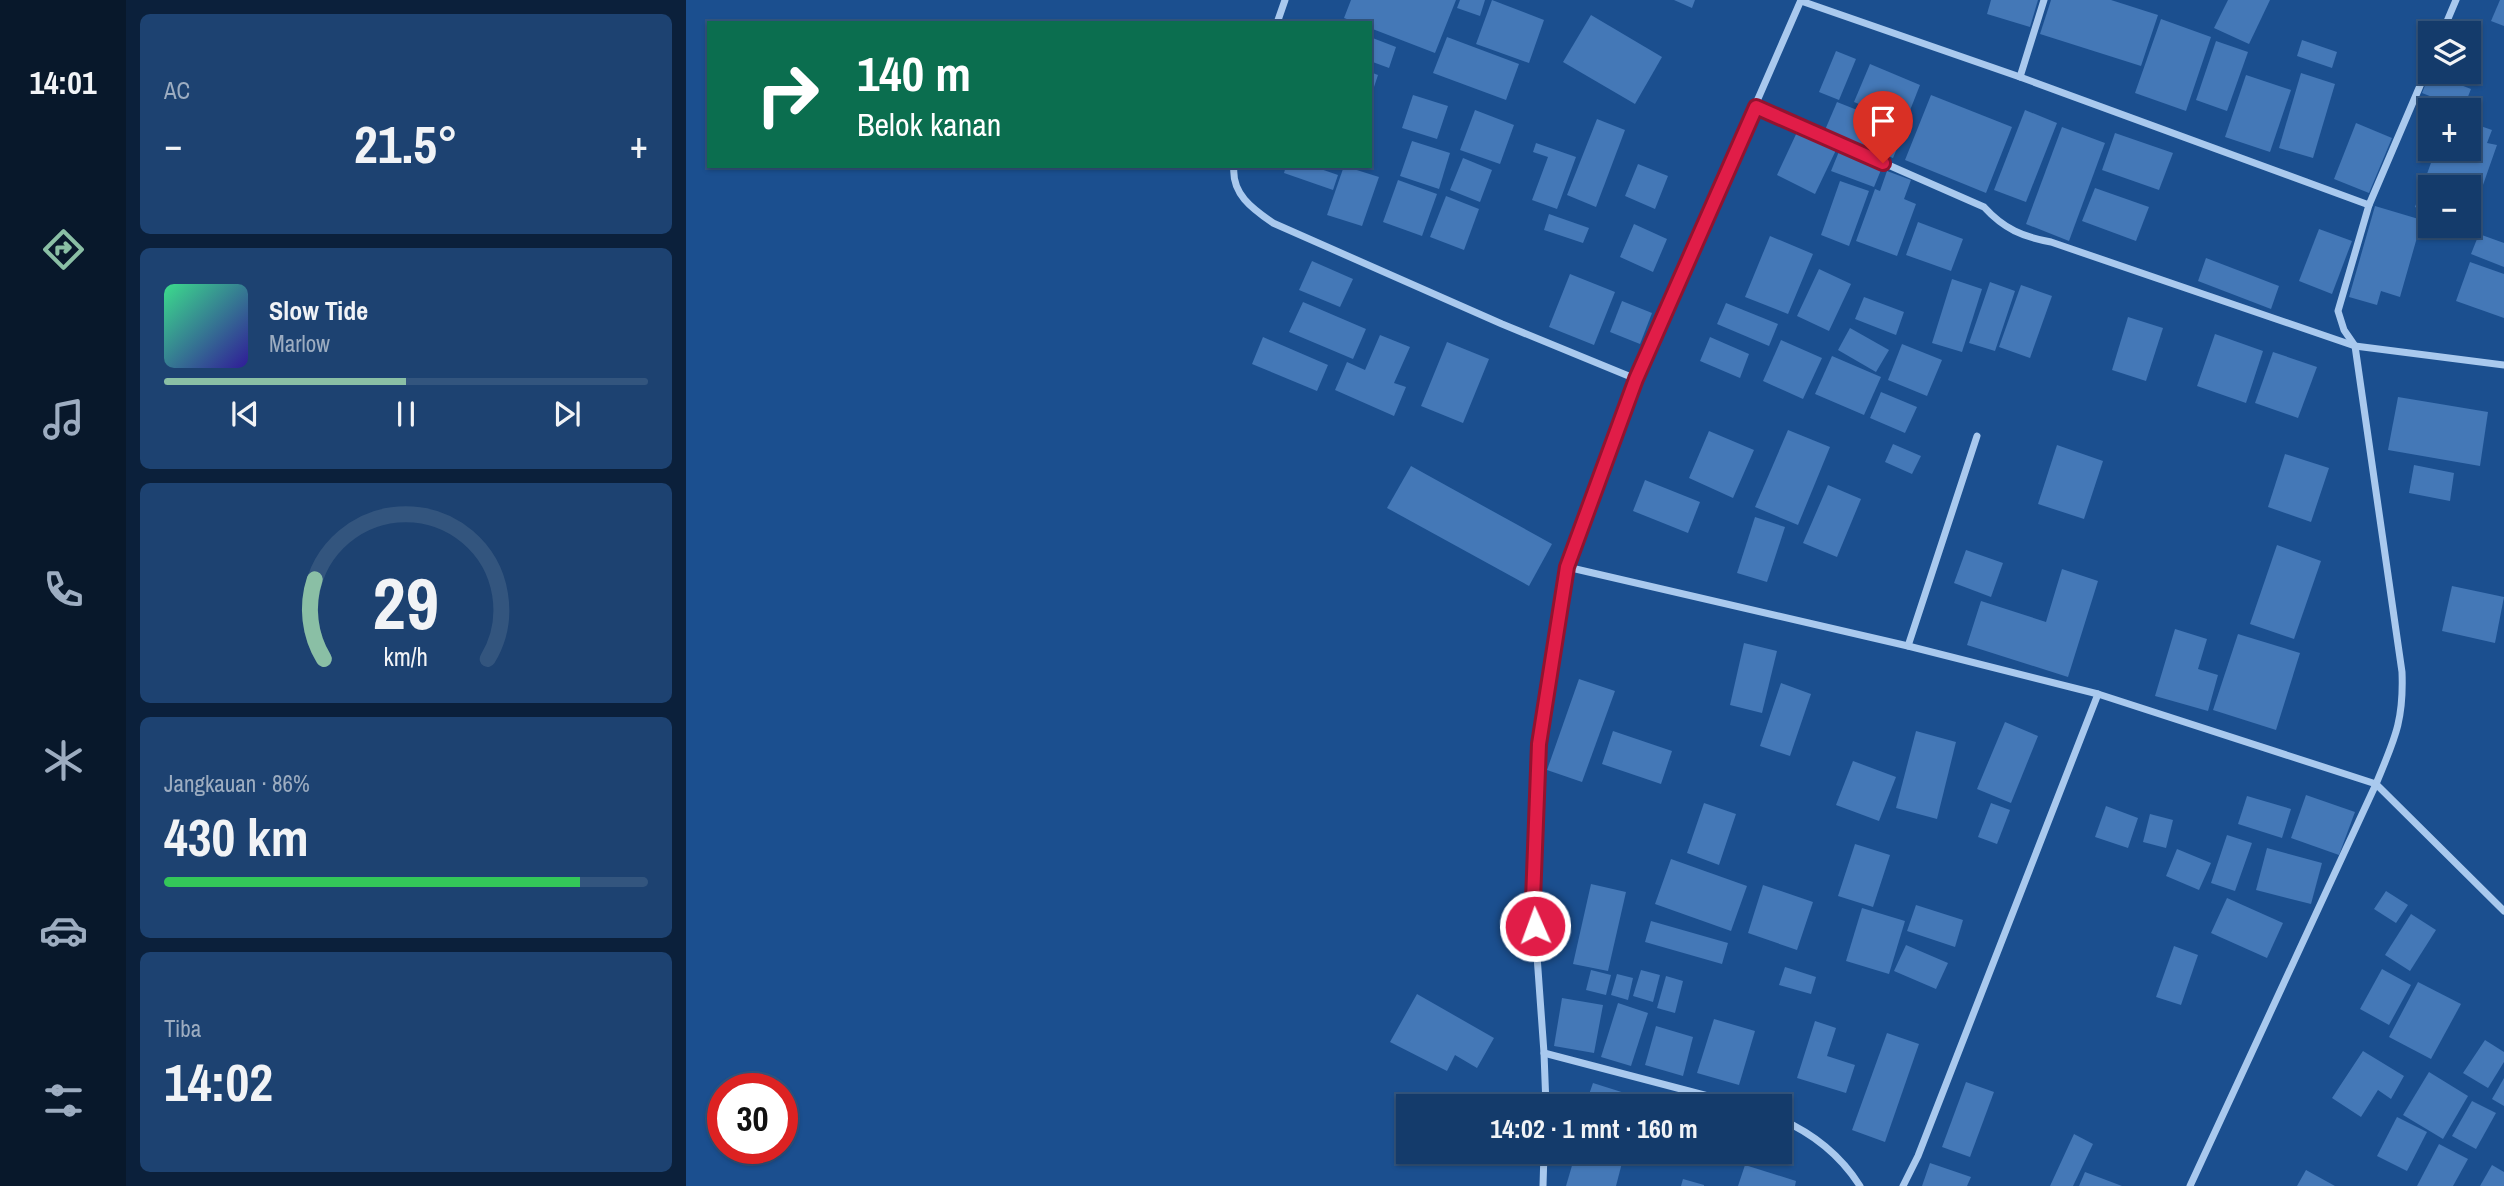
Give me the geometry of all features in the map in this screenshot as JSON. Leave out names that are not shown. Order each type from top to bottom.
[{"type":"street","points":[[1278,21],[1285,0]]},
{"type":"street","points":[[2020,77],[2044,0]]},
{"type":"street","points":[[2447,21],[2456,0]]},
{"type":"street","points":[[1546,1094],[1533,900],[1539,744],[1567,567],[1636,379],[1801,1],[2020,77],[2369,205]]},
{"type":"street","points":[[2190,1186],[2376,784],[2398,729],[2403,703],[2402,672],[2355,346],[2344,330],[2338,311],[2369,205],[2421,84]]},
{"type":"street","points":[[1756,107],[1984,207],[1997,222],[2012,232],[2051,242],[2355,346],[2504,365]]},
{"type":"street","points":[[1234,168],[1242,199],[1273,223],[1394,274],[1502,324],[1636,379]]},
{"type":"street","points":[[1908,646],[1977,436]]},
{"type":"street","points":[[1567,567],[1908,646],[2098,694],[2376,784],[2504,911]]},
{"type":"street","points":[[1903,1186],[1918,1156],[2098,694]]},
{"type":"street","points":[[1544,1053],[1700,1094]]},
{"type":"street","points":[[1792,1125],[1826,1148],[1853,1175],[1860,1186]]},
{"type":"street","points":[[1543,1186],[1544,1164]]},
{"type":"building","points":[[1351,0],[1456,0],[1435,53],[1372,29],[1372,21],[1344,18]]},
{"type":"building","points":[[1460,0],[1485,0],[1480,16],[1457,8]]},
{"type":"building","points":[[1492,0],[1544,20],[1529,63],[1476,44]]},
{"type":"building","points":[[1674,0],[1695,0],[1692,8]]},
{"type":"building","points":[[1991,0],[2038,0],[2030,27],[1987,14]]},
{"type":"building","points":[[2051,0],[2111,0],[2158,15],[2141,66],[2040,34]]},
{"type":"building","points":[[2228,0],[2270,0],[2249,44],[2214,28]]},
{"type":"building","points":[[2500,0],[2504,0],[2504,26],[2491,21]]},
{"type":"building","points":[[1591,15],[1662,57],[1635,104],[1563,62]]},
{"type":"building","points":[[2161,19],[2211,37],[2186,111],[2135,93]]},
{"type":"building","points":[[1447,37],[1519,64],[1506,100],[1433,73]]},
{"type":"building","points":[[1372,38],[1396,47],[1389,68],[1372,62]]},
{"type":"building","points":[[2302,40],[2337,52],[2332,68],[2297,56]]},
{"type":"building","points":[[2216,41],[2248,52],[2227,111],[2196,100]]},
{"type":"building","points":[[1836,51],[1856,59],[1839,100],[1819,92]]},
{"type":"building","points":[[1870,64],[1920,85],[1905,123],[1854,102]]},
{"type":"building","points":[[1372,73],[1378,75],[1372,93]]},
{"type":"building","points":[[2301,73],[2335,84],[2313,158],[2279,148]]},
{"type":"building","points":[[2246,75],[2291,90],[2270,152],[2225,137]]},
{"type":"building","points":[[2426,84],[2458,84],[2471,89],[2467,98],[2435,98],[2422,93]]},
{"type":"building","points":[[1413,95],[1448,106],[1437,139],[1402,128]]},
{"type":"building","points":[[1931,95],[2012,127],[1986,193],[1905,160]]},
{"type":"building","points":[[1837,102],[1905,129],[1893,158],[1825,130]]},
{"type":"building","points":[[1475,110],[1514,125],[1500,164],[1460,150]]},
{"type":"building","points":[[2025,110],[2057,123],[2026,202],[1994,190]]},
{"type":"building","points":[[1597,119],[1625,130],[1596,207],[1567,195]]},
{"type":"building","points":[[2356,123],[2392,138],[2369,193],[2334,179]]},
{"type":"building","points":[[2481,126],[2492,130],[2487,143],[2497,145],[2481,191],[2481,175],[2427,175],[2432,161],[2481,161]]},
{"type":"building","points":[[2062,127],[2105,143],[2069,241],[2026,224]]},
{"type":"building","points":[[1798,130],[1837,148],[1815,194],[1777,175]]},
{"type":"building","points":[[2115,133],[2173,153],[2159,190],[2102,170]]},
{"type":"building","points":[[1412,141],[1450,153],[1439,189],[1400,176]]},
{"type":"building","points":[[1536,143],[1576,157],[1557,209],[1532,200],[1548,157],[1533,152]]},
{"type":"building","points":[[1840,149],[1883,165],[1874,187],[1831,171]]},
{"type":"building","points":[[1463,158],[1492,170],[1480,202],[1450,190]]},
{"type":"building","points":[[1638,164],[1668,176],[1655,209],[1625,196]]},
{"type":"building","points":[[1285,168],[1318,168],[1338,175],[1333,190],[1284,173]]},
{"type":"building","points":[[1343,168],[1379,177],[1362,226],[1327,215]]},
{"type":"building","points":[[1887,171],[1911,180],[1904,199],[1916,204],[1897,256],[1856,241],[1875,189],[1880,191]]},
{"type":"building","points":[[1398,180],[1437,194],[1422,236],[1383,222]]},
{"type":"building","points":[[1840,181],[1869,191],[1849,246],[1821,235]]},
{"type":"building","points":[[2095,188],[2149,207],[2136,241],[2082,221]]},
{"type":"building","points":[[1446,196],[1479,209],[1464,250],[1430,237]]},
{"type":"building","points":[[2375,206],[2418,219],[2418,234],[2400,297],[2381,291],[2377,305],[2349,297]]},
{"type":"building","points":[[1549,214],[1589,228],[1583,243],[1544,230]]},
{"type":"building","points":[[1918,222],[1963,239],[1951,271],[1906,255]]},
{"type":"building","points":[[1634,224],[1667,239],[1653,272],[1620,257]]},
{"type":"building","points":[[2319,229],[2352,241],[2332,294],[2299,281]]},
{"type":"building","points":[[2481,235],[2504,243],[2504,267],[2471,254]]},
{"type":"building","points":[[1770,236],[1813,254],[1788,314],[1745,297]]},
{"type":"building","points":[[2206,258],[2279,286],[2271,309],[2198,281]]},
{"type":"building","points":[[1312,261],[1353,279],[1340,307],[1299,290]]},
{"type":"building","points":[[2470,262],[2504,274],[2504,318],[2456,301]]},
{"type":"building","points":[[1819,269],[1851,284],[1829,331],[1797,316]]},
{"type":"building","points":[[1570,274],[1615,292],[1594,345],[1549,327]]},
{"type":"building","points":[[1952,279],[1982,289],[1962,352],[1932,343]]},
{"type":"building","points":[[1990,282],[2015,291],[1995,351],[1969,343]]},
{"type":"building","points":[[2021,285],[2052,296],[2030,358],[1999,347]]},
{"type":"building","points":[[1864,297],[1904,312],[1896,335],[1855,319]]},
{"type":"building","points":[[1622,301],[1652,313],[1640,344],[1610,332]]},
{"type":"building","points":[[1303,302],[1366,329],[1353,359],[1289,332]]},
{"type":"building","points":[[1726,303],[1778,324],[1769,346],[1717,324]]},
{"type":"building","points":[[2128,317],[2163,328],[2146,381],[2112,370]]},
{"type":"building","points":[[1850,328],[1889,350],[1876,372],[1838,350]]},
{"type":"building","points":[[2215,334],[2263,351],[2246,403],[2197,386]]},
{"type":"building","points":[[1380,335],[1410,347],[1394,383],[1406,387],[1394,416],[1335,390],[1347,362],[1365,370]]},
{"type":"building","points":[[1263,337],[1328,365],[1317,391],[1252,364]]},
{"type":"building","points":[[1710,337],[1749,354],[1740,378],[1700,361]]},
{"type":"building","points":[[1781,340],[1822,358],[1803,399],[1763,381]]},
{"type":"building","points":[[1447,342],[1489,359],[1463,423],[1421,406]]},
{"type":"building","points":[[1902,344],[1942,360],[1927,396],[1888,380]]},
{"type":"building","points":[[2273,352],[2317,367],[2298,418],[2255,403]]},
{"type":"building","points":[[1832,356],[1881,377],[1864,415],[1815,394]]},
{"type":"building","points":[[1881,392],[1917,407],[1905,433],[1870,418]]},
{"type":"building","points":[[2398,397],[2488,412],[2480,466],[2388,450]]},
{"type":"building","points":[[1788,430],[1830,447],[1798,525],[1755,507]]},
{"type":"building","points":[[1709,431],[1754,450],[1733,498],[1689,478]]},
{"type":"building","points":[[1893,444],[1921,456],[1912,474],[1885,462]]},
{"type":"building","points":[[2057,445],[2103,461],[2084,519],[2038,504]]},
{"type":"building","points":[[2285,454],[2329,468],[2311,522],[2268,507]]},
{"type":"building","points":[[2414,465],[2454,473],[2450,501],[2409,493]]},
{"type":"building","points":[[1411,466],[1552,544],[1529,586],[1387,508]]},
{"type":"building","points":[[1645,480],[1700,502],[1688,533],[1633,511]]},
{"type":"building","points":[[1828,485],[1861,499],[1837,557],[1803,543]]},
{"type":"building","points":[[1755,517],[1785,527],[1767,582],[1737,573]]},
{"type":"building","points":[[2277,545],[2321,561],[2294,639],[2250,624]]},
{"type":"building","points":[[1966,550],[2003,563],[1991,597],[1954,583]]},
{"type":"building","points":[[2062,569],[2098,581],[2068,677],[1967,645],[1981,601],[2046,622]]},
{"type":"building","points":[[2452,586],[2504,597],[2495,643],[2442,631]]},
{"type":"building","points":[[2175,629],[2207,639],[2198,669],[2218,675],[2208,711],[2155,696]]},
{"type":"building","points":[[2238,634],[2300,653],[2276,730],[2213,710]]},
{"type":"building","points":[[1744,643],[1777,651],[1762,713],[1730,705]]},
{"type":"building","points":[[1579,679],[1615,691],[1582,782],[1547,770]]},
{"type":"building","points":[[1781,683],[1811,694],[1790,756],[1760,746]]},
{"type":"building","points":[[2005,722],[2038,736],[2011,803],[1977,789]]},
{"type":"building","points":[[1613,731],[1672,751],[1661,784],[1602,764]]},
{"type":"building","points":[[1916,731],[1956,742],[1937,819],[1896,808]]},
{"type":"building","points":[[1853,761],[1896,777],[1879,821],[1836,805]]},
{"type":"building","points":[[2306,795],[2355,812],[2339,855],[2291,838]]},
{"type":"building","points":[[2247,796],[2291,809],[2282,838],[2238,824]]},
{"type":"building","points":[[1704,803],[1736,814],[1719,865],[1687,853]]},
{"type":"building","points":[[1991,803],[2010,810],[1997,844],[1978,837]]},
{"type":"building","points":[[2106,806],[2138,818],[2128,848],[2095,837]]},
{"type":"building","points":[[2150,814],[2173,820],[2166,848],[2143,842]]},
{"type":"building","points":[[2227,835],[2252,843],[2235,891],[2211,883]]},
{"type":"building","points":[[1855,844],[1890,855],[1873,907],[1838,896]]},
{"type":"building","points":[[2267,848],[2322,863],[2311,904],[2256,890]]},
{"type":"building","points":[[2177,849],[2211,863],[2199,890],[2166,876]]},
{"type":"building","points":[[1671,859],[1747,886],[1731,931],[1655,904]]},
{"type":"building","points":[[1591,884],[1626,892],[1608,971],[1573,964]]},
{"type":"building","points":[[1763,885],[1813,902],[1797,950],[1748,933]]},
{"type":"building","points":[[2386,891],[2408,905],[2396,923],[2374,909]]},
{"type":"building","points":[[2227,898],[2283,923],[2267,958],[2211,933]]},
{"type":"building","points":[[1916,905],[1963,920],[1955,947],[1907,931]]},
{"type":"building","points":[[1862,908],[1905,921],[1889,974],[1846,961]]},
{"type":"building","points":[[2411,914],[2436,930],[2410,971],[2385,955]]},
{"type":"building","points":[[1651,921],[1728,943],[1722,964],[1645,942]]},
{"type":"building","points":[[1906,945],[1948,963],[1936,989],[1894,971]]},
{"type":"building","points":[[2174,946],[2198,955],[2181,1005],[2156,997]]},
{"type":"building","points":[[1785,967],[1816,977],[1811,994],[1779,985]]},
{"type":"building","points":[[2382,969],[2411,985],[2389,1025],[2360,1009]]},
{"type":"building","points":[[1591,970],[1611,975],[1606,995],[1586,990]]},
{"type":"building","points":[[1641,970],[1660,975],[1653,1002],[1633,996]]},
{"type":"building","points":[[1617,974],[1633,978],[1628,1000],[1611,995]]},
{"type":"building","points":[[1666,976],[1683,981],[1675,1013],[1657,1008]]},
{"type":"building","points":[[2418,982],[2461,1004],[2431,1059],[2389,1037]]},
{"type":"building","points":[[1417,994],[1494,1038],[1477,1068],[1455,1055],[1447,1071],[1390,1042]]},
{"type":"building","points":[[1562,998],[1603,1005],[1594,1053],[1554,1046]]},
{"type":"building","points":[[1618,1003],[1648,1013],[1631,1066],[1601,1057]]},
{"type":"building","points":[[1714,1019],[1755,1031],[1739,1085],[1697,1073]]},
{"type":"building","points":[[1815,1021],[1836,1028],[1827,1056],[1855,1065],[1846,1093],[1797,1078]]},
{"type":"building","points":[[1656,1026],[1693,1037],[1683,1076],[1645,1065]]},
{"type":"building","points":[[1887,1033],[1919,1044],[1885,1142],[1852,1130]]},
{"type":"building","points":[[2485,1040],[2504,1052],[2504,1062],[2488,1088],[2463,1073]]},
{"type":"building","points":[[2363,1051],[2404,1076],[2391,1099],[2378,1090],[2361,1117],[2332,1098]]},
{"type":"building","points":[[2429,1072],[2468,1096],[2443,1139],[2403,1115]]},
{"type":"building","points":[[2504,1078],[2504,1106],[2492,1099]]},
{"type":"building","points":[[1966,1082],[1994,1092],[1970,1157],[1942,1147]]},
{"type":"building","points":[[1593,1083],[1628,1094],[1589,1094]]},
{"type":"building","points":[[2472,1101],[2496,1113],[2476,1149],[2452,1136]]},
{"type":"building","points":[[2397,1117],[2427,1132],[2407,1171],[2377,1156]]},
{"type":"building","points":[[2074,1134],[2093,1144],[2073,1186],[2050,1186]]},
{"type":"building","points":[[2439,1144],[2468,1159],[2453,1186],[2417,1186]]},
{"type":"building","points":[[1930,1163],[1971,1177],[1967,1186],[1922,1186]]},
{"type":"building","points":[[1572,1164],[1622,1164],[1616,1186],[1566,1186]]},
{"type":"building","points":[[1745,1165],[1796,1181],[1795,1186],[1738,1186]]},
{"type":"building","points":[[2492,1165],[2504,1172],[2504,1186],[2480,1186]]},
{"type":"building","points":[[2306,1170],[2335,1186],[2297,1186]]},
{"type":"building","points":[[2085,1172],[2122,1186],[2079,1186]]},
{"type":"building","points":[[1683,1179],[1704,1185],[1704,1186],[1681,1186]]},
{"type":"route","points":[[1535,926],[1533,900],[1539,744],[1567,567],[1636,379],[1756,107],[1883,163]]}]
